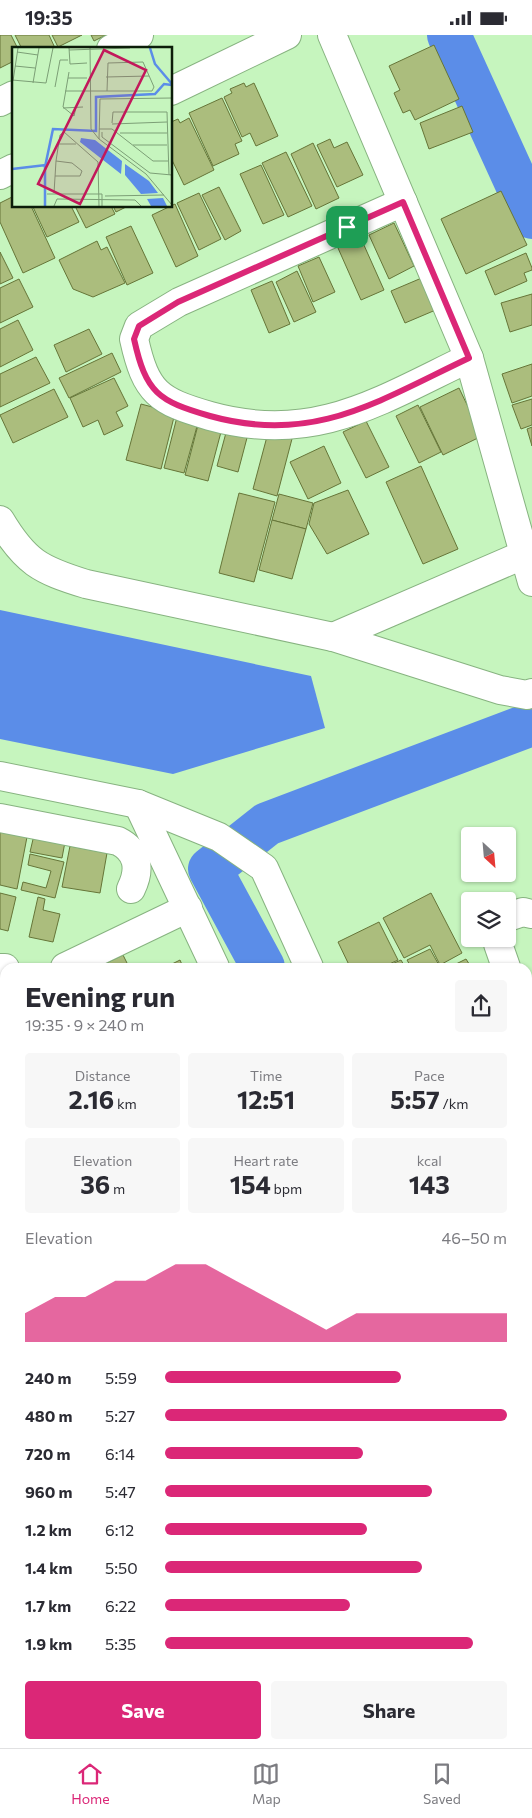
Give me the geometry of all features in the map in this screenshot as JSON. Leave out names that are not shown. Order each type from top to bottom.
[{"type":"street","points":[[114,47],[139,35]]},
{"type":"street","points":[[172,91],[287,35]]},
{"type":"street","points":[[332,35],[469,358],[532,582]]},
{"type":"street","points":[[0,102],[12,96]]},
{"type":"street","points":[[0,175],[12,169]]},
{"type":"street","points":[[403,202],[178,302],[144,322],[139,326],[134,339],[149,382],[161,398],[176,407],[223,420],[266,426],[290,426],[321,422],[370,406],[469,358]]},
{"type":"street","points":[[0,520],[14,544],[35,564],[57,575],[333,637],[500,690],[527,695],[532,693]]},
{"type":"street","points":[[333,637],[523,555]]},
{"type":"street","points":[[0,776],[138,804],[219,837],[264,868],[306,963]]},
{"type":"street","points":[[138,804],[213,963]]},
{"type":"street","points":[[0,818],[118,841],[126,845],[131,850],[138,869],[137,877],[131,889]]},
{"type":"street","points":[[73,963],[188,908]]},
{"type":"street","points":[[516,914],[523,912],[532,914]]},
{"type":"street","points":[[499,947],[505,963]]},
{"type":"water","points":[[0,610],[311,676],[325,728],[173,774],[0,739]]},
{"type":"building","points":[[0,35],[11,35],[17,47],[12,47],[12,62],[0,68]]},
{"type":"building","points":[[15,35],[49,35],[55,47],[21,47]]},
{"type":"building","points":[[52,35],[82,35],[58,47]]},
{"type":"building","points":[[91,35],[106,35],[94,41]]},
{"type":"building","points":[[434,45],[459,99],[415,120],[410,110],[403,113],[394,93],[400,90],[389,66]]},
{"type":"building","points":[[244,83],[246,87],[254,83],[278,136],[256,146],[250,133],[242,137],[224,97],[232,93],[230,89]]},
{"type":"building","points":[[222,98],[242,141],[235,144],[239,154],[213,166],[189,113]]},
{"type":"building","points":[[462,106],[473,132],[429,149],[420,123]]},
{"type":"building","points":[[189,118],[214,170],[184,185],[172,160],[172,122],[178,119],[180,123]]},
{"type":"building","points":[[330,139],[334,148],[347,142],[363,175],[337,187],[317,145]]},
{"type":"building","points":[[313,143],[339,198],[316,209],[291,154]]},
{"type":"building","points":[[286,152],[312,206],[288,217],[262,163]]},
{"type":"building","points":[[261,165],[284,215],[263,224],[240,174]]},
{"type":"building","points":[[219,187],[241,231],[225,240],[202,195]]},
{"type":"building","points":[[501,191],[527,245],[466,274],[441,219]]},
{"type":"building","points":[[199,193],[221,239],[199,250],[177,203]]},
{"type":"building","points":[[12,197],[12,207],[31,207],[55,258],[23,273],[0,222],[0,203]]},
{"type":"building","points":[[175,204],[198,256],[176,267],[152,215]]},
{"type":"building","points":[[33,207],[72,207],[79,222],[47,237]]},
{"type":"building","points":[[76,207],[112,207],[115,214],[86,228]]},
{"type":"building","points":[[114,207],[126,207],[116,212]]},
{"type":"building","points":[[394,223],[414,266],[389,279],[369,235]]},
{"type":"building","points":[[355,225],[384,290],[361,300],[338,248],[349,243],[344,230]]},
{"type":"building","points":[[131,226],[153,273],[127,285],[106,237]]},
{"type":"building","points":[[97,241],[101,250],[107,247],[125,283],[93,297],[73,289],[59,260]]},
{"type":"building","points":[[0,252],[13,278],[0,284]]},
{"type":"building","points":[[526,253],[532,268],[532,270],[524,273],[527,281],[495,295],[485,271]]},
{"type":"building","points":[[319,257],[335,292],[313,302],[298,266]]},
{"type":"building","points":[[297,271],[316,312],[294,322],[276,282]]},
{"type":"building","points":[[424,277],[438,309],[405,323],[391,291]]},
{"type":"building","points":[[19,279],[33,307],[0,323],[0,288]]},
{"type":"building","points":[[272,281],[290,324],[269,333],[251,290]]},
{"type":"building","points":[[532,294],[532,325],[510,332],[501,303]]},
{"type":"building","points":[[18,320],[33,350],[0,367],[0,329]]},
{"type":"building","points":[[89,329],[102,354],[66,372],[54,345]]},
{"type":"building","points":[[112,353],[121,372],[69,398],[59,378]]},
{"type":"building","points":[[36,357],[50,383],[0,407],[0,374]]},
{"type":"building","points":[[532,364],[532,396],[512,403],[502,374]]},
{"type":"building","points":[[114,378],[128,406],[116,412],[123,426],[104,435],[98,420],[83,427],[70,398]]},
{"type":"building","points":[[459,388],[482,436],[443,455],[420,407]]},
{"type":"building","points":[[54,389],[68,417],[13,443],[0,415]]},
{"type":"building","points":[[532,399],[532,425],[521,429],[512,405]]},
{"type":"building","points":[[141,404],[175,413],[161,469],[126,460]]},
{"type":"building","points":[[418,405],[441,452],[419,463],[396,416]]},
{"type":"building","points":[[178,413],[199,419],[184,473],[164,468]]},
{"type":"building","points":[[366,421],[389,467],[366,478],[343,432]]},
{"type":"building","points":[[198,425],[221,432],[208,481],[185,475]]},
{"type":"building","points":[[532,427],[532,446],[527,429]]},
{"type":"building","points":[[227,429],[248,434],[238,472],[217,466]]},
{"type":"building","points":[[269,429],[293,435],[277,496],[253,489]]},
{"type":"building","points":[[324,446],[341,483],[308,499],[290,462]]},
{"type":"building","points":[[421,466],[458,549],[423,564],[386,482]]},
{"type":"building","points":[[348,490],[369,534],[327,554],[309,524],[314,503]]},
{"type":"building","points":[[239,493],[275,502],[254,582],[219,573]]},
{"type":"building","points":[[279,494],[313,503],[306,529],[272,520]]},
{"type":"building","points":[[272,520],[306,529],[292,579],[259,570]]},
{"type":"building","points":[[0,831],[27,837],[17,889],[0,885]]},
{"type":"building","points":[[34,835],[65,842],[62,858],[30,852]]},
{"type":"building","points":[[70,846],[107,853],[100,893],[62,887]]},
{"type":"building","points":[[30,854],[64,862],[55,898],[21,890],[23,882],[46,888],[51,871],[28,865]]},
{"type":"building","points":[[0,893],[16,897],[8,931],[0,929]]},
{"type":"building","points":[[431,893],[462,953],[444,963],[439,963],[430,945],[404,958],[383,918]]},
{"type":"building","points":[[38,897],[45,899],[43,910],[60,914],[53,942],[29,937]]},
{"type":"building","points":[[379,922],[398,960],[392,963],[348,963],[338,942]]},
{"type":"building","points":[[430,949],[438,963],[409,963],[407,960]]},
{"type":"building","points":[[123,955],[127,963],[106,963]]},
{"type":"building","points":[[466,959],[468,963],[458,963]]},
{"type":"waterway","points":[[449,35],[532,217]]},
{"type":"waterway","points":[[261,963],[210,869],[267,824],[532,724]]},
{"type":"route","points":[[403,202],[469,358],[370,406],[321,422],[290,426],[266,426],[223,420],[176,407],[161,398],[149,382],[137,353],[134,339],[139,326],[178,302],[347,227],[403,202]]}]
